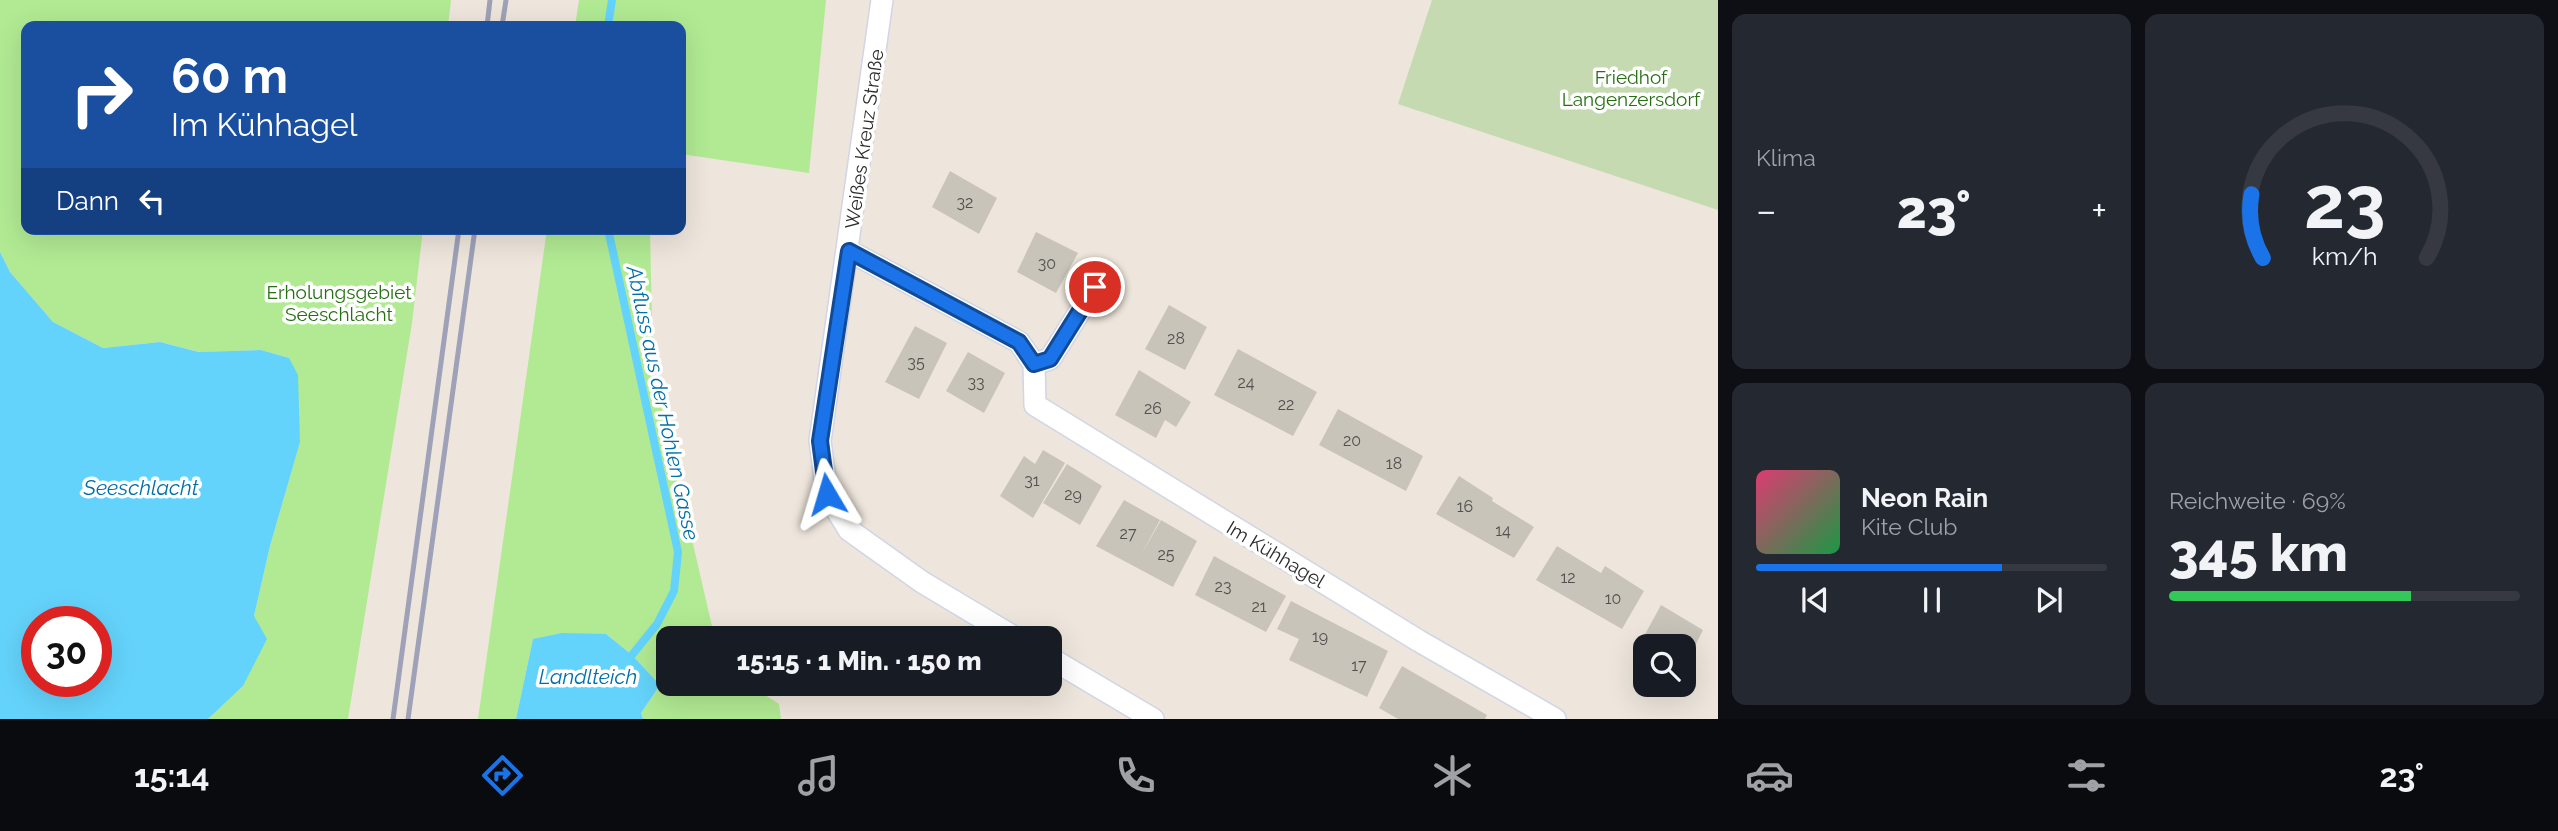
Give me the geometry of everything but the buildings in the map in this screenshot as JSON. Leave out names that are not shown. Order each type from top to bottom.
[{"type":"street","name":"Weißes Kreuz Straße","points":[[881,0],[849,251],[820,441],[827,494],[849,530],[922,582],[995,626]]},
{"type":"street","points":[[849,251],[1019,342],[1034,364],[1050,359],[1095,287]]},
{"type":"street","name":"Im Kühhagel","points":[[1034,364],[1035,405],[1419,640],[1555,719]]},
{"type":"street","points":[[1062,665],[1153,719]]},
{"type":"green space","name":"Erholungsgebiet Seeschlacht","points":[[0,0],[451,0],[449,21],[21,21],[21,235],[422,235],[412,323],[348,719],[208,719],[243,686],[254,616],[270,546],[300,441],[289,358],[261,350],[200,352],[160,342],[103,348],[53,322],[10,272],[0,252]]},
{"type":"green space","points":[[579,0],[826,0],[809,173],[686,155],[686,21],[576,21]]},
{"type":"green space","name":"Friedhof Langenzersdorf","points":[[1432,0],[1718,0],[1718,210],[1398,104]]},
{"type":"green space","points":[[546,235],[650,235],[653,371],[712,626],[656,626],[656,681],[632,655],[606,634],[533,639],[516,719],[478,719]]},
{"type":"green space","points":[[656,691],[656,696],[767,696],[779,704],[781,719],[643,719],[641,713]]},
{"type":"water","name":"Seeschlacht","points":[[0,252],[10,272],[53,322],[103,348],[160,342],[199,352],[261,350],[289,358],[298,375],[300,442],[270,546],[254,616],[267,639],[243,686],[208,719],[0,719]]},
{"type":"water","name":"Landlteich","points":[[562,633],[606,634],[632,655],[656,681],[656,691],[641,713],[643,719],[516,719],[533,639]]},
{"type":"waterway","name":"Abfluss aus der Hohlen Gasse","points":[[609,21],[612,0]]},
{"type":"waterway","name":"Abfluss aus der Hohlen Gasse","points":[[609,235],[678,552],[674,591],[657,624],[632,655]]},
{"type":"railway","points":[[488,21],[490,0]]},
{"type":"railway","points":[[503,21],[506,0]]},
{"type":"railway","points":[[393,719],[458,235]]},
{"type":"railway","points":[[408,719],[474,235]]},
{"type":"route","points":[[827,494],[820,441],[849,251],[1019,342],[1034,364],[1050,359],[1095,287]]}]
